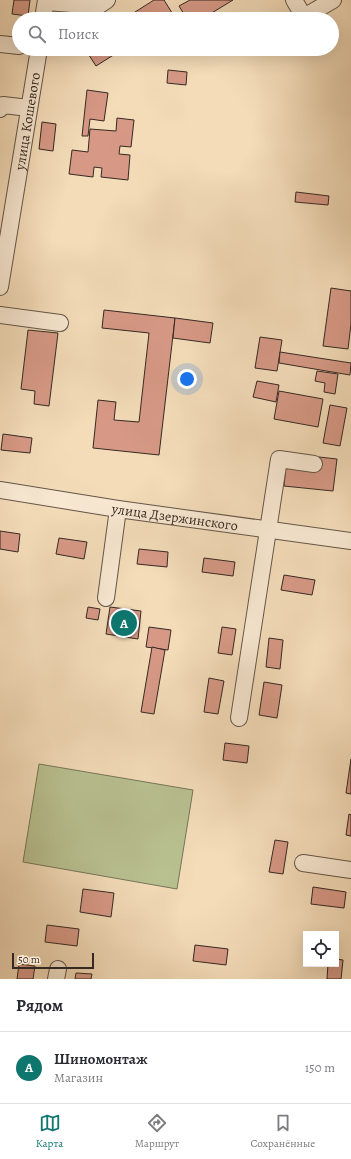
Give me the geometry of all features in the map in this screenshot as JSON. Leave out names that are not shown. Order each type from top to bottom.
[{"type":"street","points":[[44,12],[46,1],[98,6],[107,0]]},
{"type":"street","points":[[294,0],[301,12]]},
{"type":"street","points":[[313,12],[334,0]]},
{"type":"street","points":[[0,44],[12,45]]},
{"type":"street","name":"улица Кошевого","points":[[0,287],[5,230],[38,56]]},
{"type":"street","points":[[0,109],[3,105],[29,108]]},
{"type":"street","points":[[0,315],[60,323]]},
{"type":"street","points":[[239,718],[279,460],[314,464]]},
{"type":"street","name":"улица Дзержинского","points":[[0,490],[267,531],[351,541]]},
{"type":"street","points":[[106,598],[118,509]]},
{"type":"street","points":[[303,862],[351,870]]},
{"type":"green space","points":[[39,764],[193,790],[177,889],[23,862]]},
{"type":"building","points":[[14,0],[30,0],[28,12],[12,12]]},
{"type":"building","points":[[154,0],[164,0],[172,12],[135,12]]},
{"type":"building","points":[[190,0],[233,0],[213,12],[183,12],[179,6]]},
{"type":"building","points":[[90,56],[112,56],[96,66]]},
{"type":"building","points":[[168,70],[187,72],[186,85],[167,83]]},
{"type":"building","points":[[87,90],[108,93],[104,121],[90,119],[88,136],[82,136]]},
{"type":"building","points":[[117,118],[134,120],[131,147],[120,146],[119,154],[130,155],[128,180],[101,177],[102,168],[94,167],[93,177],[69,174],[72,150],[88,152],[90,129],[116,131]]},
{"type":"building","points":[[42,122],[56,124],[53,151],[39,149]]},
{"type":"building","points":[[296,192],[329,196],[328,205],[295,202]]},
{"type":"building","points":[[331,288],[351,291],[351,324],[348,349],[323,346]]},
{"type":"building","points":[[104,310],[175,318],[159,455],[93,448],[98,400],[116,402],[114,420],[139,422],[149,333],[102,328]]},
{"type":"building","points":[[175,318],[213,323],[210,343],[173,338]]},
{"type":"building","points":[[28,330],[58,333],[49,406],[34,404],[35,391],[21,389]]},
{"type":"building","points":[[260,337],[282,340],[277,371],[255,368]]},
{"type":"building","points":[[280,352],[351,363],[350,375],[279,363]]},
{"type":"building","points":[[317,371],[338,374],[335,394],[324,392],[325,383],[315,381]]},
{"type":"building","points":[[257,381],[279,385],[276,402],[253,397]]},
{"type":"building","points":[[279,391],[323,399],[318,427],[274,419]]},
{"type":"building","points":[[330,405],[347,408],[340,446],[323,443]]},
{"type":"building","points":[[3,434],[32,438],[30,453],[1,450]]},
{"type":"building","points":[[319,457],[337,459],[333,491],[284,486],[286,465],[318,469]]},
{"type":"building","points":[[0,531],[20,534],[18,552],[0,549]]},
{"type":"building","points":[[59,538],[87,542],[84,559],[56,554]]},
{"type":"building","points":[[139,549],[168,552],[167,567],[137,564]]},
{"type":"building","points":[[204,558],[235,562],[233,576],[202,572]]},
{"type":"building","points":[[284,575],[315,580],[312,595],[281,590]]},
{"type":"building","points":[[88,607],[100,609],[98,620],[86,618]]},
{"type":"building","points":[[110,607],[141,611],[138,639],[106,634]]},
{"type":"building","points":[[149,627],[171,630],[168,650],[146,647]]},
{"type":"building","points":[[222,627],[236,629],[232,655],[218,653]]},
{"type":"building","points":[[269,638],[283,640],[280,669],[266,667]]},
{"type":"building","points":[[152,647],[165,650],[154,714],[141,712]]},
{"type":"building","points":[[209,678],[224,681],[218,714],[204,712]]},
{"type":"building","points":[[264,682],[282,685],[277,718],[259,715]]},
{"type":"building","points":[[225,743],[249,746],[247,763],[223,760]]},
{"type":"building","points":[[351,759],[351,794],[346,793]]},
{"type":"building","points":[[349,814],[351,815],[351,836],[346,835]]},
{"type":"building","points":[[275,840],[288,842],[283,874],[269,872]]},
{"type":"building","points":[[313,887],[346,892],[344,908],[311,904]]},
{"type":"building","points":[[83,889],[114,893],[111,917],[80,912]]},
{"type":"building","points":[[47,925],[79,929],[77,946],[45,942]]},
{"type":"building","points":[[195,945],[228,949],[226,965],[193,961]]},
{"type":"building","points":[[339,959],[343,960],[341,979],[327,979],[328,967],[339,967]]},
{"type":"building","points":[[19,964],[35,966],[33,979],[17,979]]},
{"type":"building","points":[[76,973],[92,974],[91,979],[75,979]]},
{"type":"place","name":"Шиномонтаж","points":[[124,623]]}]
